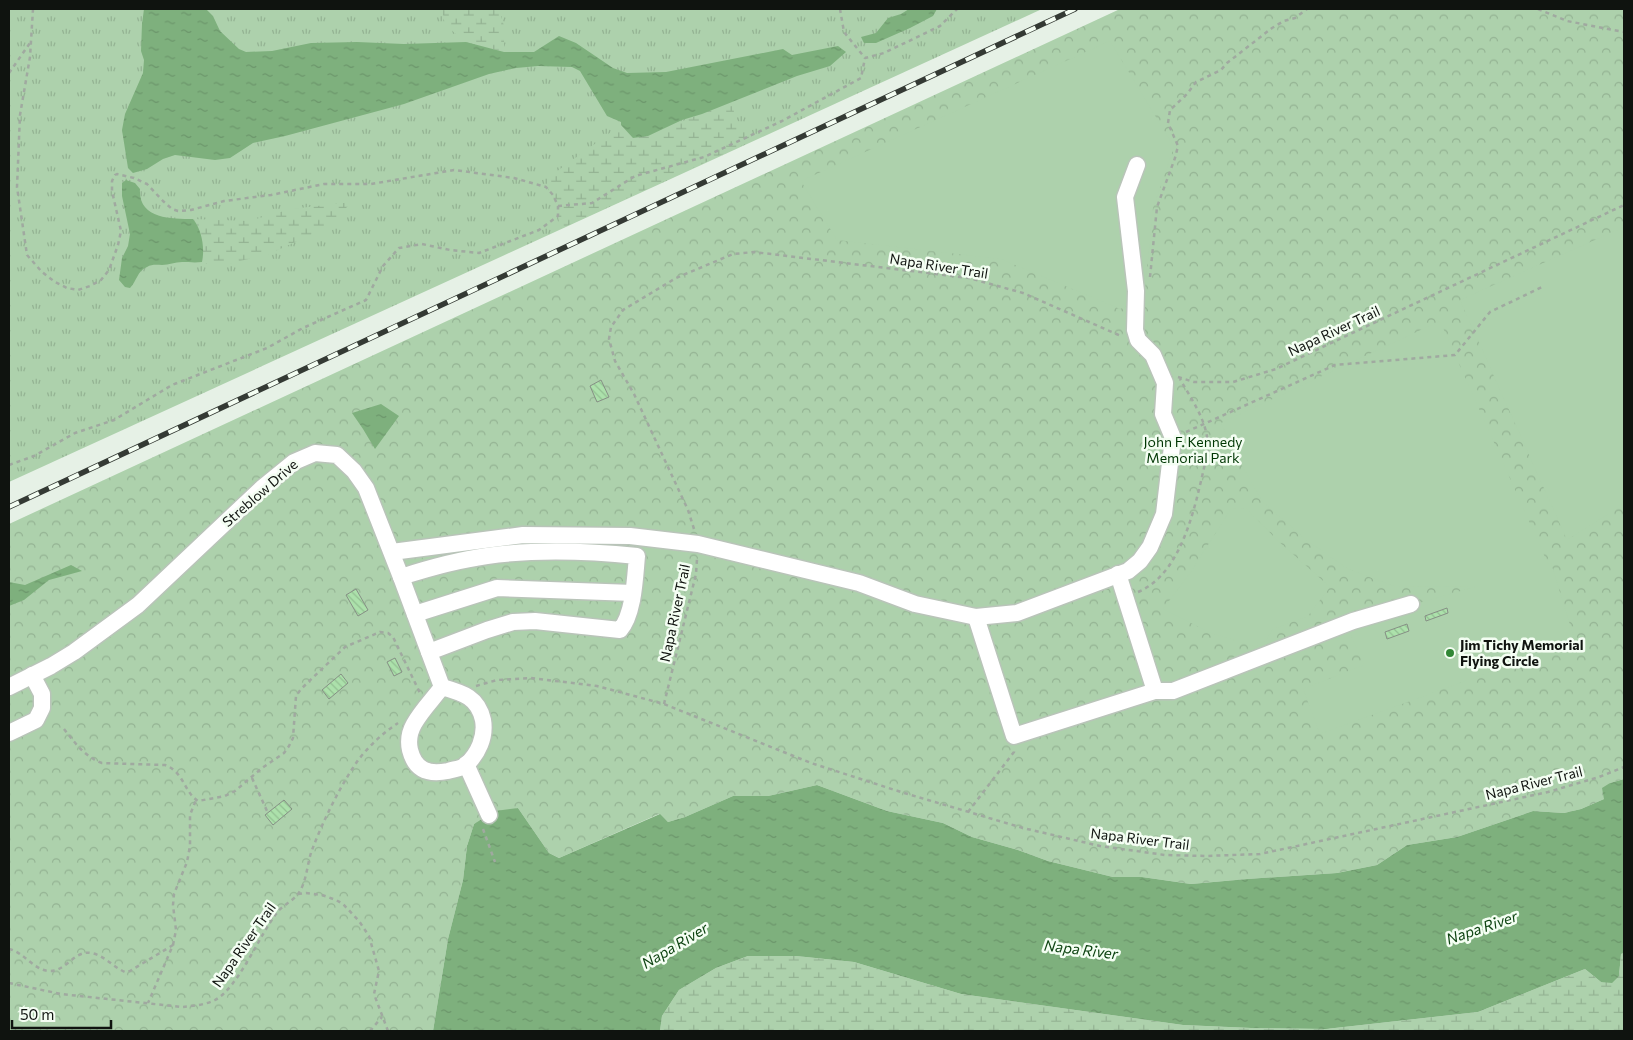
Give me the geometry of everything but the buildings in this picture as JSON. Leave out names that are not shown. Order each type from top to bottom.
[{"type":"street","points":[[392,552],[523,535],[630,536],[698,544],[859,583],[915,604],[976,617],[1017,613],[1128,570],[1140,561],[1150,547],[1164,514],[1173,438],[1164,414],[1165,383],[1153,355],[1138,340],[1135,330],[1136,291],[1125,197],[1137,165]]},
{"type":"street","name":"Streblow Drive","points":[[9,687],[74,652],[138,605],[262,488],[294,462],[315,453],[337,455],[345,461],[366,488],[402,577],[442,687]]},
{"type":"street","points":[[402,577],[428,568],[487,556],[528,552],[607,553],[638,556],[633,593],[626,623],[620,630],[534,621],[514,622],[429,652]]},
{"type":"street","points":[[1118,574],[1155,692]]},
{"type":"street","points":[[415,614],[497,588],[633,593]]},
{"type":"street","points":[[976,617],[1014,736],[1155,692],[1173,691],[1346,624],[1411,604]]},
{"type":"street","points":[[9,733],[36,720],[42,708],[42,694],[32,675]]},
{"type":"street","points":[[442,687],[458,692],[468,696],[479,708],[483,723],[480,747],[466,764],[457,769],[430,772],[419,767],[412,756],[409,745],[413,724],[442,687]]},
{"type":"street","points":[[466,764],[489,815]]},
{"type":"path","points":[[9,465],[34,456],[75,433],[114,420],[172,385],[267,348],[303,328],[366,300],[383,266],[399,248],[422,244],[450,250],[479,252],[539,230],[558,216],[558,206],[553,195],[546,188],[514,178],[454,170],[371,184],[324,184],[178,211],[172,209],[147,184],[118,174],[115,175],[112,181],[112,191],[121,231],[109,270],[101,280],[90,286],[78,290],[67,288],[48,277],[27,255],[17,187],[20,115],[30,57],[33,9]]},
{"type":"path","points":[[840,9],[844,32],[865,58]]},
{"type":"path","points":[[865,58],[884,53],[940,26],[956,9]]},
{"type":"path","points":[[1150,281],[1157,207],[1176,158],[1178,146],[1168,123],[1170,110],[1187,94],[1196,82],[1221,70],[1255,40],[1272,28],[1284,21],[1295,18],[1307,9]]},
{"type":"path","points":[[1538,9],[1567,21],[1624,32]]},
{"type":"path","points":[[9,73],[31,42]]},
{"type":"path","points":[[558,206],[592,203],[635,176],[704,157],[782,120],[861,78],[865,58]]},
{"type":"path","name":"Napa River Trail","points":[[1172,374],[1194,382],[1233,382],[1276,369],[1624,205]]},
{"type":"path","name":"Napa River Trail","points":[[664,704],[696,574],[698,544],[688,510],[634,394],[615,361],[609,340],[611,327],[623,310],[676,278],[733,254],[754,252],[969,278],[1023,293],[1126,339]]},
{"type":"path","points":[[1173,438],[1335,364],[1455,355],[1490,312],[1542,288]]},
{"type":"path","points":[[1125,597],[1142,590],[1160,576],[1171,562],[1183,540],[1208,450],[1209,438],[1205,424],[1179,378]]},
{"type":"path","points":[[64,729],[84,753],[94,761],[102,764],[165,765],[172,768],[196,800],[225,796],[252,778],[290,746],[293,738],[296,696],[301,689],[345,647],[380,632],[388,633],[392,637],[420,693],[421,714]]},
{"type":"path","name":"Napa River Trail","points":[[458,692],[497,680],[531,678],[597,686],[664,704],[812,763],[968,812],[1023,828],[1100,846],[1166,854],[1206,856],[1260,854],[1548,792],[1599,778],[1624,767]]},
{"type":"path","points":[[298,894],[303,884],[310,854],[337,796],[359,759],[381,735],[398,722]]},
{"type":"path","points":[[968,812],[1014,752],[1014,736]]},
{"type":"path","points":[[252,778],[267,811]]},
{"type":"path","points":[[148,1003],[173,945],[176,930],[173,905],[174,894],[190,846],[190,816],[196,800]]},
{"type":"path","points":[[298,894],[322,895],[336,900],[343,904],[359,921],[368,936],[379,971],[374,994],[388,1031]]},
{"type":"path","name":"Napa River Trail","points":[[9,983],[71,995],[182,1007],[214,1001],[225,994],[236,979],[276,913],[298,894]]},
{"type":"path","points":[[9,949],[20,954],[39,968],[50,971],[58,970],[74,957],[91,953],[125,972],[130,971],[173,945]]},
{"type":"path","points":[[370,1031],[382,1017]]},
{"type":"green space","points":[[9,9],[1042,9],[9,482]]},
{"type":"green space","points":[[442,9],[499,9],[504,26],[504,52],[466,42],[445,25]]},
{"type":"green space","name":"John F. Kennedy Memorial Park","points":[[1120,9],[1624,9],[1624,779],[1610,783],[1604,799],[1581,809],[1564,813],[1533,811],[1457,837],[1407,845],[1377,865],[1337,873],[1191,884],[1142,877],[1113,877],[1048,861],[972,837],[943,823],[887,811],[817,785],[768,796],[733,796],[685,817],[668,822],[659,814],[559,858],[549,853],[518,808],[474,824],[467,846],[463,880],[448,939],[433,1031],[9,1031],[9,524]]},
{"type":"green space","points":[[1110,41],[1174,147],[1153,208],[1144,300],[1120,309],[1001,259],[837,240],[801,181]]},
{"type":"green space","points":[[732,101],[735,118],[756,139],[560,229],[555,202],[546,187],[549,177],[621,125],[633,138],[683,121]]},
{"type":"green space","points":[[352,202],[326,228],[269,254],[215,267],[202,262],[202,239],[199,228],[193,219],[249,221],[291,209]]},
{"type":"green space","points":[[1624,227],[1624,498],[1608,514],[1567,540],[1460,300]]},
{"type":"green space","points":[[1440,321],[1548,564],[1551,563],[1575,641],[1320,734],[1303,689],[1364,665],[1346,624],[1478,586],[1396,587],[1348,569],[1305,539],[1263,502],[1238,459],[1221,423]]},
{"type":"green space","points":[[1246,508],[1277,540],[1330,587],[1308,616],[1273,629],[1266,640],[1256,647],[1211,633],[1163,609],[1190,573],[1231,509]]},
{"type":"green space","points":[[1624,953],[1624,1031],[660,1031],[662,1016],[679,990],[716,968],[748,956],[796,956],[854,962],[961,994],[1183,1025],[1326,1029],[1478,1012],[1585,969],[1601,982],[1619,976],[1621,954]]},
{"type":"water","points":[[144,9],[206,9],[213,16],[220,31],[239,49],[246,52],[272,51],[311,43],[404,44],[466,42],[504,52],[534,52],[559,36],[576,43],[613,68],[627,73],[666,72],[783,49],[792,55],[838,46],[846,52],[830,66],[797,76],[702,114],[682,120],[648,136],[633,138],[621,125],[621,122],[607,116],[580,71],[572,67],[538,66],[516,68],[489,74],[404,104],[253,143],[230,158],[215,160],[175,155],[163,159],[147,169],[133,173],[128,168],[122,130],[125,114],[143,73],[144,60],[141,51]]},
{"type":"water","points":[[909,9],[937,9],[933,16],[910,28],[876,43],[864,43],[861,37],[876,33],[888,18]]},
{"type":"water","points":[[126,180],[135,183],[140,189],[144,206],[150,212],[175,219],[193,219],[199,228],[202,239],[202,262],[151,265],[141,271],[130,288],[125,287],[119,280],[122,258],[128,246],[130,234],[122,196],[122,183]]},
{"type":"water","points":[[381,404],[399,416],[375,449],[352,413]]},
{"type":"water","points":[[71,565],[82,571],[49,580],[24,600],[9,606],[9,582],[25,585]]},
{"type":"water","name":"Napa River","points":[[1624,779],[1624,953],[1621,954],[1619,976],[1612,983],[1601,982],[1585,969],[1478,1012],[1326,1029],[1183,1025],[961,994],[854,962],[796,956],[748,956],[716,968],[679,990],[662,1016],[660,1031],[433,1031],[448,939],[463,880],[467,846],[474,824],[495,811],[518,808],[549,853],[559,858],[660,814],[668,822],[685,817],[733,796],[768,796],[817,785],[887,811],[943,823],[972,837],[1048,861],[1113,877],[1142,877],[1191,884],[1337,873],[1377,865],[1407,845],[1457,837],[1533,811],[1564,813],[1581,809],[1604,799],[1602,788],[1610,783]]},
{"type":"railway","points":[[9,507],[1075,9]]},
{"type":"place","name":"Jim Tichy Memorial Flying Circle","points":[[1450,653]]}]
